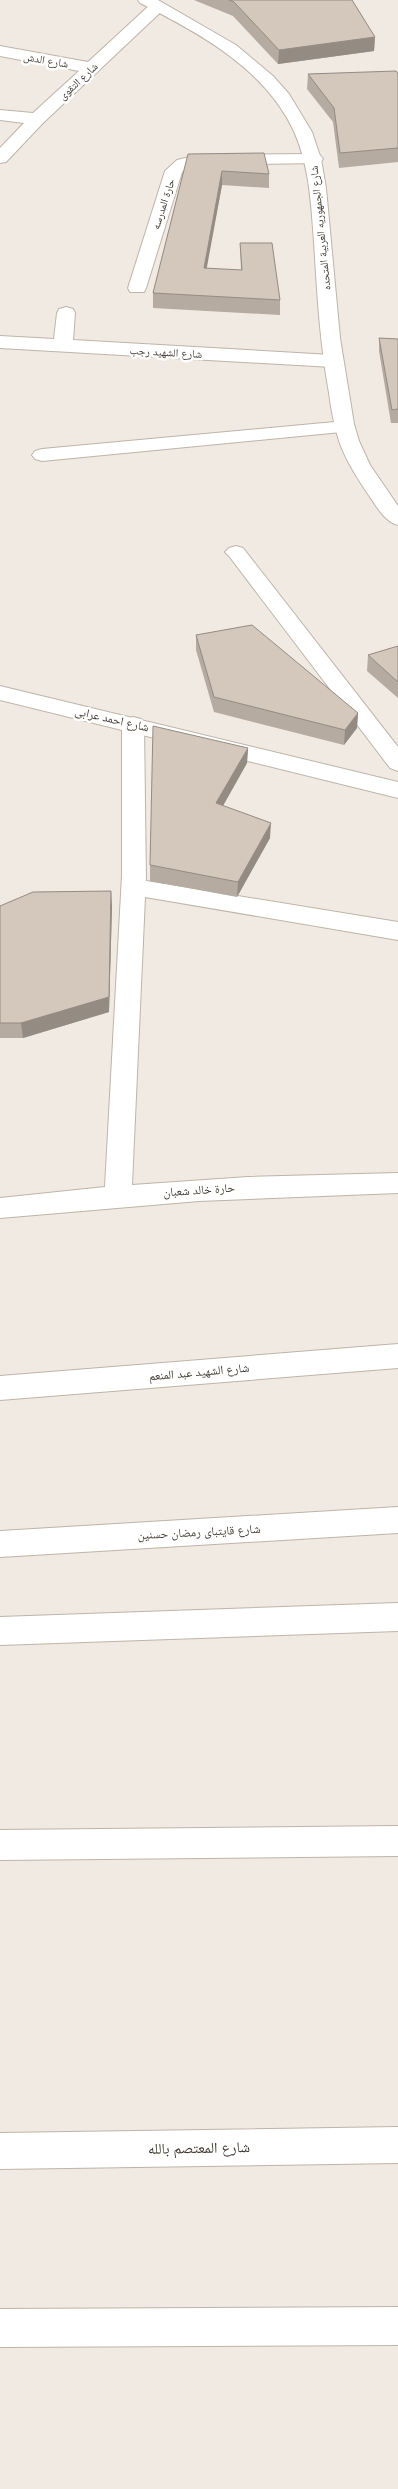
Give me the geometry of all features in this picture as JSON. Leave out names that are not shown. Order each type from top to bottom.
[{"type":"street","name":"شارع التقوى","points":[[0,158],[37,119],[92,68],[152,3]]},
{"type":"street","name":"شارع الجمهوريه العربية المتحده","points":[[152,3],[222,43],[265,78],[296,116],[314,159],[332,361],[350,444],[360,465],[398,518]]},
{"type":"street","name":"شارع الدش","points":[[0,51],[92,68]]},
{"type":"street","points":[[0,115],[37,119]]},
{"type":"street","name":"حارة المدرسه","points":[[137,288],[174,171],[178,166],[202,160],[314,159]]},
{"type":"street","points":[[63,346],[66,313]]},
{"type":"street","name":"شارع الشهيد رجب","points":[[0,342],[332,361]]},
{"type":"street","points":[[42,455],[346,427]]},
{"type":"street","points":[[236,552],[398,763]]},
{"type":"street","name":"شارع احمد عرابى","points":[[0,693],[398,790]]},
{"type":"street","points":[[118,1196],[132,887],[133,724]]},
{"type":"street","points":[[132,887],[398,931]]},
{"type":"street","name":"حارة خالد شعبان","points":[[0,1208],[118,1196],[238,1188],[398,1183]]},
{"type":"street","name":"شارع الشهيد عبد المنعم","points":[[0,1388],[398,1356]]},
{"type":"street","name":"شارع قايتباى رمضان حسنين","points":[[0,1544],[398,1520]]},
{"type":"street","points":[[0,1631],[398,1617]]},
{"type":"street","points":[[0,1845],[398,1841]]},
{"type":"street","name":"شارع المعتصم بالله","points":[[0,2151],[398,2145]]},
{"type":"street","points":[[0,2328],[398,2326]]},
{"type":"building","points":[[229,0],[352,0],[375,37],[279,50],[234,2]]},
{"type":"building","points":[[396,71],[398,74],[398,148],[340,153],[334,108],[308,74]]},
{"type":"building","points":[[264,153],[269,174],[222,171],[204,268],[242,270],[240,243],[272,243],[280,300],[153,293],[188,154]]},
{"type":"building","points":[[379,338],[398,339],[398,409],[392,410]]},
{"type":"building","points":[[252,625],[358,713],[345,730],[214,697],[196,635]]},
{"type":"building","points":[[398,646],[398,682],[368,655]]},
{"type":"building","points":[[153,726],[248,748],[216,803],[271,823],[238,882],[150,865]]},
{"type":"building","points":[[111,891],[109,997],[21,1023],[0,1023],[0,906],[33,892]]}]
